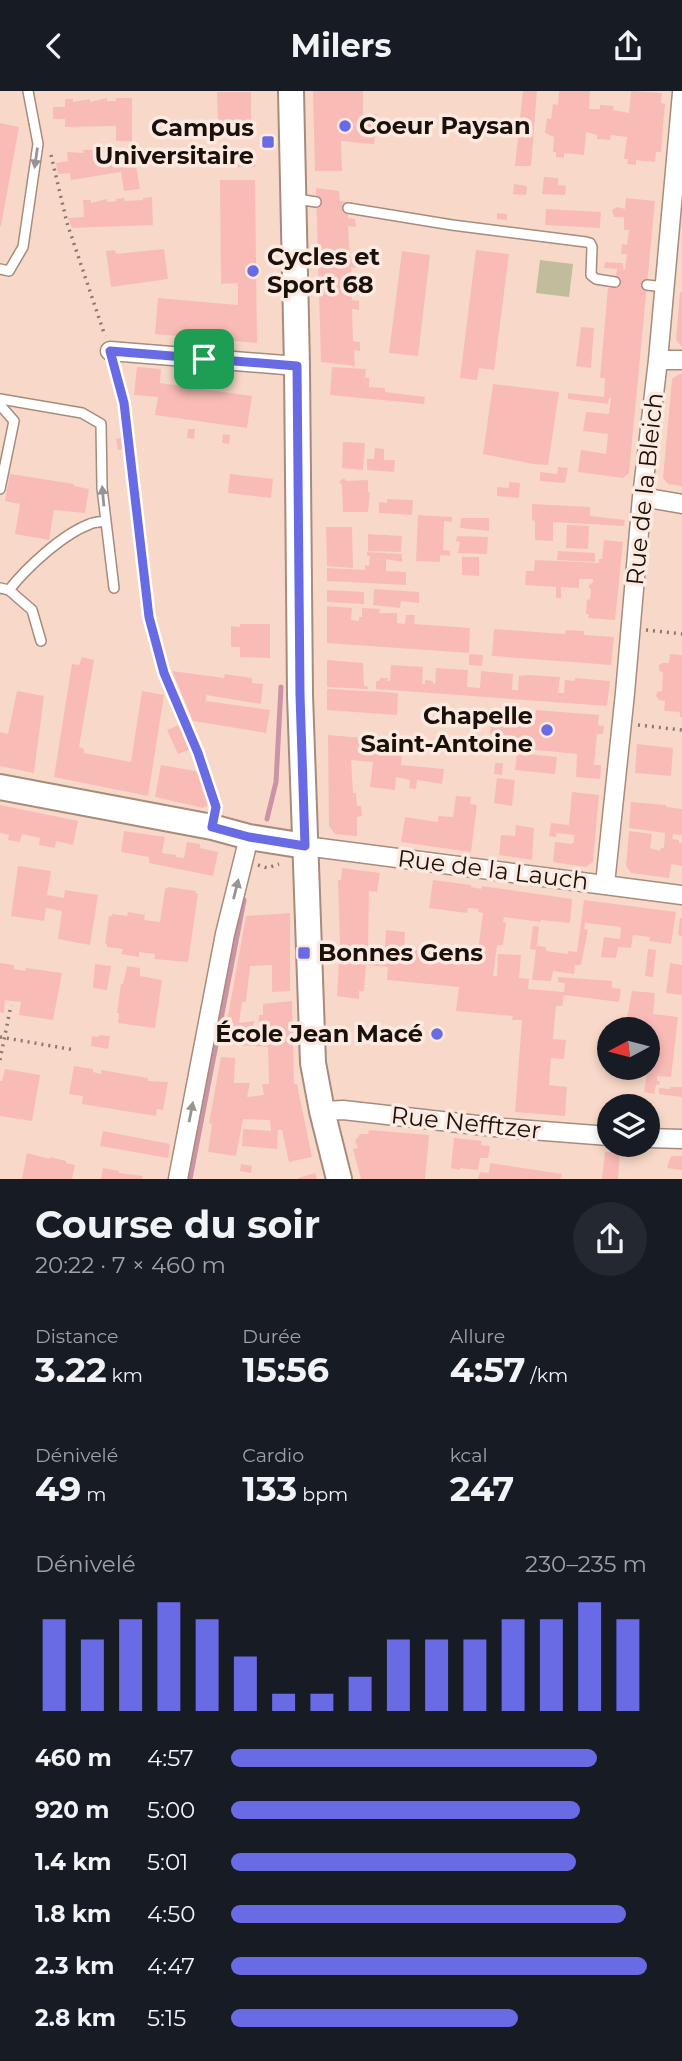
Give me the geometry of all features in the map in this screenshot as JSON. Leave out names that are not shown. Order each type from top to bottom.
[{"type":"main road","points":[[291,91],[304,200],[297,366],[300,695],[313,1063],[339,1179]]},
{"type":"main road","points":[[0,787],[305,846]]},
{"type":"street","name":"Rue de la Bleich","points":[[605,884],[642,497],[658,360],[656,286],[682,93]]},
{"type":"street","points":[[110,351],[297,366]]},
{"type":"street","points":[[658,360],[682,360]]},
{"type":"street","points":[[642,497],[682,504]]},
{"type":"street","points":[[178,1179],[225,934],[249,837]]},
{"type":"street","name":"Rue de la Lauch","points":[[305,846],[682,895]]},
{"type":"street","name":"Rue Nefftzer","points":[[322,1111],[343,1109],[504,1128],[597,1135]]},
{"type":"street","points":[[660,1138],[682,1139]]},
{"type":"lane","points":[[0,269],[9,271],[23,247],[38,144],[28,91]]},
{"type":"lane","points":[[348,208],[590,243],[592,275],[596,279],[615,282]]},
{"type":"lane","points":[[0,399],[82,413],[102,424],[102,488],[114,588]]},
{"type":"lane","points":[[0,405],[14,421],[0,489]]},
{"type":"lane","points":[[41,641],[32,610],[5,589],[67,537],[91,523],[106,521]]},
{"type":"path","points":[[49,144],[67,223],[110,351],[124,403],[149,617],[164,673],[198,753],[216,807],[212,827]]},
{"type":"path","points":[[631,629],[682,634]]},
{"type":"path","points":[[622,724],[682,730]]},
{"type":"path","points":[[0,1060],[2,1038],[11,1005]]},
{"type":"path","points":[[2,1038],[75,1050]]},
{"type":"shaded area","points":[[540,260],[573,264],[569,297],[536,293]]},
{"type":"building","name":"Coeur Paysan","points":[[313,91],[363,91],[363,114],[377,114],[374,144],[341,141],[342,171],[315,171]]},
{"type":"building","points":[[523,91],[537,91],[531,166],[515,166]]},
{"type":"building","points":[[559,91],[590,91],[589,109],[600,109],[600,105],[614,106],[613,110],[629,113],[631,91],[662,93],[661,103],[665,104],[661,152],[656,152],[655,162],[636,160],[636,165],[627,164],[628,159],[624,159],[627,137],[611,135],[610,140],[597,139],[597,135],[586,132],[584,155],[564,153],[564,158],[556,157],[556,152],[553,152],[554,137],[545,133],[553,104],[558,105]]},
{"type":"building","points":[[217,92],[251,92],[251,129],[228,129],[224,128],[224,123],[218,124]]},
{"type":"building","points":[[107,98],[107,101],[116,101],[116,98],[132,98],[132,141],[116,141],[116,126],[65,127],[65,119],[53,119],[53,107],[65,107],[65,99],[73,99],[73,102],[90,99],[90,102]]},
{"type":"building","points":[[0,123],[19,127],[1,226],[0,226]]},
{"type":"building","points":[[108,146],[108,149],[133,148],[140,189],[124,191],[121,172],[71,180],[70,173],[58,174],[56,163],[68,161],[67,152],[84,153],[83,150],[101,150],[100,147]]},
{"type":"building","points":[[238,157],[255,157],[255,167],[238,167]]},
{"type":"building","points":[[544,177],[558,178],[558,185],[566,186],[565,195],[542,194]]},
{"type":"building","points":[[220,180],[255,180],[257,343],[155,334],[158,298],[238,305],[238,283],[221,284]]},
{"type":"building","points":[[514,184],[527,186],[526,195],[513,194]]},
{"type":"building","points":[[316,188],[339,191],[340,201],[347,202],[348,218],[355,219],[356,227],[348,226],[350,259],[357,260],[357,268],[351,267],[352,300],[359,301],[359,310],[352,309],[353,341],[360,342],[360,351],[354,350],[355,366],[321,362]]},
{"type":"building","points":[[152,197],[153,225],[72,228],[68,218],[84,217],[83,200],[91,200],[91,203],[107,199],[107,202]]},
{"type":"building","points":[[626,198],[655,201],[629,473],[623,478],[578,472],[581,450],[606,454],[608,434],[583,431],[586,412],[609,414],[611,398],[608,404],[568,399],[568,393],[604,397],[605,378],[600,378],[608,288],[614,288],[617,269],[604,268],[605,262],[623,263],[625,270],[627,254],[621,254],[622,244],[627,245],[629,230],[624,230],[624,217],[614,217],[612,210],[617,207],[625,209]]},
{"type":"building","points":[[546,209],[601,212],[600,228],[545,225]]},
{"type":"building","points":[[497,213],[507,214],[507,220],[497,219]]},
{"type":"building","points":[[164,249],[168,279],[111,287],[106,251],[115,250],[116,254]]},
{"type":"building","points":[[476,250],[509,254],[494,370],[479,368],[477,380],[460,378]]},
{"type":"building","points":[[402,251],[430,255],[418,356],[389,353]]},
{"type":"building","points":[[682,292],[682,347],[676,340]]},
{"type":"building","points":[[581,327],[594,328],[591,368],[576,366]]},
{"type":"building","points":[[137,367],[161,369],[160,383],[252,396],[247,428],[155,415],[158,397],[134,395]]},
{"type":"building","points":[[332,367],[366,369],[365,378],[369,378],[369,387],[385,388],[385,392],[425,397],[424,404],[330,395]]},
{"type":"building","points":[[682,374],[682,486],[668,484],[663,478],[672,379]]},
{"type":"building","points":[[493,384],[559,392],[548,465],[483,454]]},
{"type":"building","points":[[188,429],[195,429],[194,439],[187,438]]},
{"type":"building","points":[[223,434],[230,435],[229,444],[222,443]]},
{"type":"building","points":[[122,438],[125,449],[118,450],[116,439]]},
{"type":"building","points":[[343,442],[365,443],[363,470],[342,468]]},
{"type":"building","points":[[375,448],[384,449],[384,460],[395,460],[394,472],[367,470],[367,459],[374,459]]},
{"type":"building","points":[[558,467],[568,468],[565,483],[540,481],[540,472],[557,474]]},
{"type":"building","points":[[10,474],[74,484],[89,489],[85,513],[54,510],[49,540],[15,534],[20,504],[5,501]]},
{"type":"building","points":[[230,474],[273,479],[271,498],[228,493]]},
{"type":"building","points":[[344,478],[346,481],[368,480],[368,512],[343,512],[342,485],[339,482]]},
{"type":"building","points":[[509,482],[520,483],[519,498],[497,496],[497,487],[509,488]]},
{"type":"building","points":[[387,499],[413,500],[412,515],[379,513],[379,502],[387,503]]},
{"type":"building","points":[[532,504],[590,507],[590,516],[625,520],[624,526],[553,522],[553,541],[535,540]]},
{"type":"building","points":[[418,515],[452,517],[452,522],[444,521],[443,550],[450,551],[450,556],[440,555],[440,562],[416,561]]},
{"type":"building","points":[[461,518],[489,518],[489,531],[460,528]]},
{"type":"building","points":[[567,525],[589,526],[588,549],[566,548]]},
{"type":"building","points":[[326,527],[352,527],[353,568],[327,566]]},
{"type":"building","points":[[368,534],[402,536],[401,552],[368,551]]},
{"type":"building","points":[[457,536],[488,537],[487,554],[458,553],[460,542],[456,541]]},
{"type":"building","points":[[604,540],[623,542],[615,620],[588,618],[587,600],[590,599],[591,590],[588,586],[593,579],[579,579],[579,588],[561,587],[561,598],[556,598],[556,587],[525,585],[526,571],[534,571],[535,560],[599,563]]},
{"type":"building","points":[[558,551],[595,553],[595,562],[557,560]]},
{"type":"building","points":[[367,552],[402,554],[402,562],[386,559],[386,571],[406,572],[406,585],[327,581],[327,568],[365,570],[365,565],[369,566],[370,556],[367,556]]},
{"type":"building","points":[[462,557],[479,557],[479,576],[462,575]]},
{"type":"building","points":[[374,589],[419,592],[419,603],[401,601],[400,608],[373,605]]},
{"type":"building","points":[[327,590],[364,592],[364,604],[327,602]]},
{"type":"building","points":[[327,606],[352,608],[351,620],[359,621],[362,608],[380,609],[379,613],[397,613],[397,623],[405,624],[406,615],[415,615],[414,624],[470,628],[469,653],[327,643]]},
{"type":"building","points":[[240,624],[270,624],[270,658],[240,657],[240,647],[231,647],[231,626],[240,627]]},
{"type":"building","points":[[494,629],[565,634],[566,630],[584,631],[584,635],[614,637],[611,665],[492,656]]},
{"type":"building","points":[[469,654],[483,655],[482,666],[469,665]]},
{"type":"building","points":[[670,654],[682,655],[682,717],[680,712],[664,711],[665,701],[656,696],[657,692],[662,691],[663,673],[659,670],[659,665],[669,663]]},
{"type":"building","points":[[82,657],[94,660],[79,747],[84,749],[84,753],[131,762],[142,691],[164,695],[148,796],[54,777],[72,664],[79,665]]},
{"type":"building","points":[[327,660],[363,663],[364,686],[368,689],[327,687]]},
{"type":"building","points":[[391,665],[423,667],[422,684],[425,684],[425,680],[435,684],[436,668],[468,670],[467,687],[480,688],[481,671],[513,674],[512,690],[518,690],[519,676],[528,675],[560,677],[558,693],[564,693],[565,680],[575,681],[575,678],[610,681],[607,706],[376,689],[376,681],[380,678],[388,678],[387,681],[390,681]]},
{"type":"building","points":[[172,671],[224,678],[225,674],[252,678],[252,683],[263,684],[261,704],[206,695],[206,701],[270,710],[266,733],[193,721]]},
{"type":"building","points":[[327,689],[398,693],[397,715],[327,710]]},
{"type":"building","points":[[17,691],[44,696],[34,773],[0,766],[0,732],[8,734]]},
{"type":"building","name":"Chapelle Saint-Antoine","points":[[492,709],[599,715],[598,725],[604,726],[603,734],[597,734],[594,765],[601,765],[600,779],[576,777],[577,754],[508,747],[509,736],[490,734]]},
{"type":"building","points":[[181,724],[192,749],[178,754],[167,730]]},
{"type":"building","points":[[328,735],[387,740],[386,754],[402,755],[401,765],[444,769],[442,784],[417,780],[416,789],[409,788],[410,780],[396,777],[395,790],[370,787],[373,762],[351,760],[353,793],[356,793],[357,806],[361,806],[362,816],[357,817],[357,836],[335,834],[329,826]]},
{"type":"building","points":[[637,744],[673,748],[671,776],[635,773]]},
{"type":"building","points":[[517,753],[557,757],[555,774],[515,770]]},
{"type":"building","points":[[495,763],[503,763],[502,775],[494,774]]},
{"type":"building","points":[[161,765],[201,772],[210,803],[204,808],[155,797]]},
{"type":"building","points":[[497,778],[515,780],[512,806],[494,803]]},
{"type":"building","points":[[572,792],[599,795],[593,862],[586,867],[553,862],[555,842],[574,842],[574,835],[557,833],[556,837],[549,836],[551,823],[569,825]]},
{"type":"building","points":[[456,796],[471,797],[470,804],[477,805],[471,852],[401,842],[405,817],[438,822],[438,816],[453,817]]},
{"type":"building","points":[[631,802],[682,809],[682,835],[673,834],[672,839],[682,843],[682,866],[671,864],[669,878],[631,873],[626,866],[629,831],[652,834],[650,848],[660,851],[664,848],[665,833],[629,828]]},
{"type":"building","points":[[0,805],[78,821],[73,845],[56,841],[55,848],[39,845],[40,838],[22,834],[20,842],[8,840],[9,835],[0,833]]},
{"type":"building","points":[[516,825],[534,828],[532,860],[499,855],[501,835],[515,836]]},
{"type":"building","points":[[124,831],[165,837],[162,853],[176,857],[184,858],[187,842],[218,852],[213,876],[149,863],[149,857],[121,852]]},
{"type":"building","points":[[18,866],[51,871],[47,895],[64,898],[65,890],[98,895],[90,945],[58,939],[62,911],[46,908],[44,921],[11,916]]},
{"type":"building","points":[[342,868],[380,873],[377,892],[369,891],[368,950],[384,949],[384,960],[386,930],[405,932],[404,949],[428,951],[429,948],[439,948],[439,952],[446,953],[446,949],[455,950],[455,954],[478,951],[483,913],[478,912],[479,909],[468,908],[467,913],[429,908],[433,880],[481,889],[482,886],[572,899],[570,923],[504,917],[503,922],[506,923],[503,945],[497,945],[493,976],[497,976],[498,954],[521,955],[519,978],[529,979],[528,989],[564,992],[565,983],[558,982],[558,977],[612,981],[612,988],[621,989],[619,1002],[564,995],[562,1006],[556,1006],[553,1039],[566,1040],[564,1059],[551,1058],[549,1085],[567,1087],[565,1116],[515,1112],[522,1020],[512,1020],[513,1016],[456,1011],[459,987],[387,980],[388,967],[366,965],[364,991],[359,991],[359,999],[337,996],[340,945],[338,880],[341,880]]},
{"type":"building","points":[[169,887],[196,891],[198,894],[188,962],[154,959],[155,954],[139,952],[139,957],[121,954],[123,949],[107,947],[105,944],[109,916],[127,916],[128,912],[145,915],[144,920],[160,922],[165,889]]},
{"type":"building","points":[[584,900],[676,912],[671,944],[649,941],[650,937],[633,935],[631,948],[618,947],[616,958],[601,957],[604,937],[620,939],[621,927],[585,923],[584,929],[588,930],[581,965],[575,965],[574,974],[553,971],[551,981],[532,980],[536,950],[530,949],[533,926],[539,927],[537,946],[546,947],[546,951],[568,954],[568,951],[577,952]]},
{"type":"building","points":[[290,913],[290,991],[272,992],[272,965],[250,966],[246,1002],[242,1002],[239,1023],[254,1021],[252,1035],[264,1036],[263,1022],[259,1022],[259,1015],[263,1015],[263,1004],[292,1001],[294,1084],[297,1084],[312,1157],[289,1162],[282,1130],[278,1130],[277,1149],[242,1146],[243,1129],[271,1131],[270,1120],[243,1119],[236,1156],[208,1152],[212,1124],[209,1123],[221,1057],[235,1058],[234,1083],[250,1083],[247,1097],[264,1095],[262,1084],[269,1084],[268,1047],[223,1044],[246,916]]},
{"type":"building","points":[[682,918],[682,936],[678,935]]},
{"type":"building","points":[[648,949],[656,950],[653,977],[645,976]]},
{"type":"building","points":[[0,963],[14,965],[14,969],[25,971],[26,968],[62,973],[53,1020],[19,1015],[21,1002],[5,1000],[4,1013],[0,1012]]},
{"type":"building","points":[[670,963],[682,965],[682,995],[666,993]]},
{"type":"building","points":[[95,964],[111,966],[107,990],[93,988]]},
{"type":"building","points":[[127,966],[140,968],[140,976],[162,980],[155,1028],[118,1023],[121,984]]},
{"type":"building","points":[[632,991],[655,993],[653,1014],[678,1017],[671,1077],[660,1076],[660,1017],[627,1017]]},
{"type":"building","points":[[92,1036],[110,1036],[108,1049],[91,1046]]},
{"type":"building","points":[[74,1066],[93,1069],[93,1072],[101,1074],[101,1070],[148,1078],[148,1081],[168,1082],[163,1110],[157,1109],[156,1116],[82,1104],[83,1096],[69,1094]]},
{"type":"building","points":[[5,1069],[40,1075],[32,1121],[0,1116],[0,1081]]},
{"type":"building","points":[[646,1080],[660,1081],[654,1094],[644,1092]]},
{"type":"building","points":[[670,1087],[682,1087],[682,1097],[659,1094],[659,1088],[671,1089]]},
{"type":"building","points":[[369,1130],[429,1135],[425,1179],[361,1179],[353,1149],[358,1148],[355,1141],[360,1134],[368,1134]]},
{"type":"building","points":[[103,1131],[170,1144],[168,1158],[100,1146]]},
{"type":"building","points":[[454,1138],[482,1141],[481,1145],[490,1146],[488,1158],[480,1158],[478,1170],[451,1168]]},
{"type":"building","points":[[27,1153],[75,1165],[72,1179],[22,1179]]},
{"type":"building","points":[[671,1156],[682,1156],[682,1170],[667,1168]]},
{"type":"building","points":[[604,1157],[620,1157],[618,1179],[602,1179]]},
{"type":"building","points":[[490,1163],[562,1174],[561,1179],[478,1179],[480,1172],[489,1173]]},
{"type":"building","points":[[241,1164],[252,1166],[251,1173],[240,1171]]},
{"type":"building","points":[[103,1168],[143,1176],[142,1179],[101,1179]]},
{"type":"building","points":[[315,1173],[317,1179],[298,1179],[298,1178]]},
{"type":"waterway","points":[[267,819],[276,782],[281,687]]},
{"type":"waterway","points":[[190,1179],[244,900]]},
{"type":"place","name":"Coeur Paysan","points":[[345,126]]},
{"type":"place","name":"Campus Universitaire","points":[[268,142]]},
{"type":"place","name":"Cycles et Sport 68","points":[[253,271]]},
{"type":"place","name":"Chapelle Saint-Antoine","points":[[547,730]]},
{"type":"place","name":"Bonnes Gens","points":[[304,953]]},
{"type":"place","name":"École Jean Macé","points":[[437,1034]]},
{"type":"route","points":[[110,351],[204,359],[297,366],[300,695],[305,846],[249,837],[212,827],[216,807],[198,753],[164,673],[149,617],[124,403],[110,351]]}]
